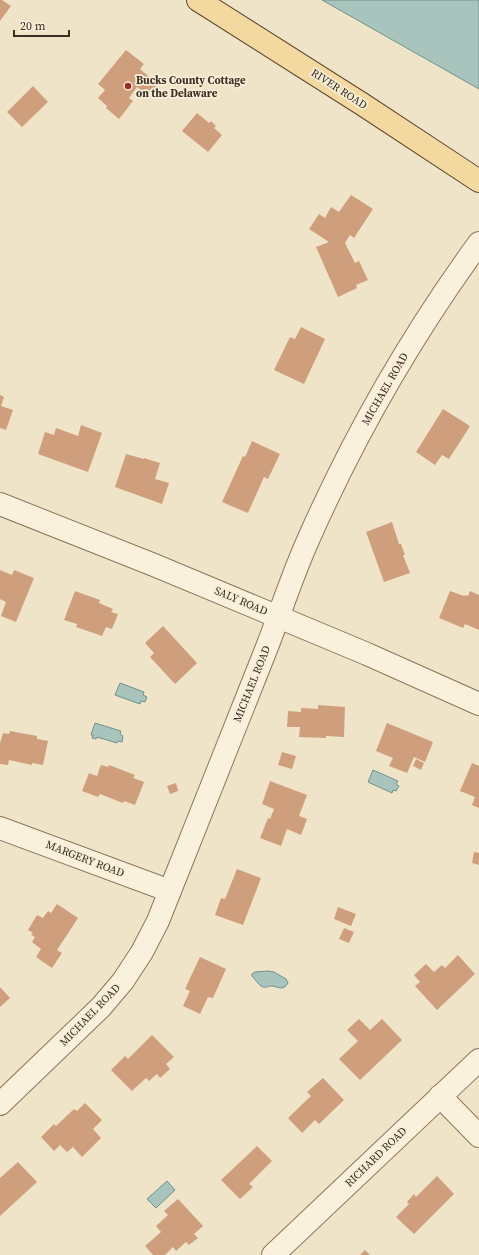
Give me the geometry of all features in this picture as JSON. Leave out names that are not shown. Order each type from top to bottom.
[{"type":"main road","name":"RIVER ROAD","points":[[198,0],[362,104],[479,181]]},
{"type":"street","name":"MICHAEL ROAD","points":[[0,1104],[101,1007],[123,981],[142,952],[158,921],[170,892],[279,617],[308,539],[336,480],[366,421],[403,358],[452,281],[479,243]]},
{"type":"street","name":"SALY ROAD","points":[[0,504],[154,565],[279,617],[479,704]]},
{"type":"street","name":"MARGERY ROAD","points":[[0,828],[170,892]]},
{"type":"street","name":"RICHARD ROAD","points":[[273,1255],[479,1060]]},
{"type":"street","points":[[440,1096],[479,1136]]},
{"type":"water","points":[[322,0],[479,0],[479,89]]},
{"type":"water","points":[[120,683],[144,692],[143,695],[147,697],[145,702],[141,701],[140,704],[115,695]]},
{"type":"water","points":[[95,723],[121,731],[120,734],[123,736],[122,742],[118,741],[117,743],[97,737],[96,739],[92,738],[93,735],[91,735]]},
{"type":"water","points":[[373,770],[398,781],[396,784],[399,786],[396,791],[393,790],[392,793],[368,782]]},
{"type":"water","points":[[255,972],[274,972],[286,979],[288,983],[286,986],[282,988],[271,986],[264,987],[260,985],[252,976]]},
{"type":"water","points":[[167,1181],[175,1190],[156,1208],[147,1199]]},
{"type":"building","points":[[0,0],[11,6],[0,21]]},
{"type":"building","name":"Bucks County Cottage on the Delaware","points":[[126,50],[144,64],[140,69],[158,84],[148,96],[137,87],[129,98],[133,101],[119,119],[106,108],[107,106],[98,98],[105,90],[98,84]]},
{"type":"building","points":[[33,86],[48,102],[22,127],[7,112]]},
{"type":"building","points":[[197,113],[209,123],[211,121],[216,126],[214,128],[222,135],[208,152],[182,131]]},
{"type":"building","points":[[351,195],[373,209],[354,238],[350,235],[345,243],[355,263],[359,261],[368,280],[356,285],[357,288],[338,297],[316,247],[329,242],[309,229],[319,214],[325,218],[331,207],[339,212]]},
{"type":"building","points":[[301,327],[325,339],[304,384],[274,370],[290,337],[295,339]]},
{"type":"building","points":[[0,395],[4,397],[1,406],[13,410],[6,430],[0,428]]},
{"type":"building","points":[[443,409],[470,426],[449,459],[442,455],[435,465],[416,452]]},
{"type":"building","points":[[81,425],[102,433],[88,472],[38,454],[45,432],[54,435],[56,428],[78,436]]},
{"type":"building","points":[[252,441],[280,454],[268,479],[264,477],[248,513],[222,502],[243,456],[245,457]]},
{"type":"building","points":[[126,454],[160,463],[155,479],[169,483],[162,504],[115,487]]},
{"type":"building","points":[[392,522],[399,544],[401,544],[405,555],[403,555],[410,573],[384,582],[366,532]]},
{"type":"building","points":[[0,570],[12,575],[14,570],[34,578],[16,622],[1,616],[6,602],[0,599]]},
{"type":"building","points":[[75,591],[100,600],[99,603],[113,609],[111,612],[118,614],[112,629],[106,627],[102,636],[76,627],[77,624],[64,620]]},
{"type":"building","points":[[450,591],[464,596],[468,596],[470,591],[479,595],[479,630],[465,624],[463,628],[439,618]]},
{"type":"building","points":[[163,626],[197,663],[175,684],[150,657],[154,653],[145,643]]},
{"type":"building","points":[[318,705],[345,707],[344,737],[299,737],[300,727],[287,727],[288,711],[301,712],[301,708],[318,709]]},
{"type":"building","points":[[387,723],[433,742],[425,762],[414,757],[407,773],[389,766],[393,758],[376,751]]},
{"type":"building","points":[[10,731],[37,736],[37,739],[48,741],[43,765],[32,763],[32,765],[9,760],[8,765],[0,764],[0,743],[3,733],[9,734]]},
{"type":"building","points":[[282,752],[296,756],[292,769],[278,765]]},
{"type":"building","points":[[416,759],[424,763],[421,770],[413,766]]},
{"type":"building","points":[[472,763],[479,766],[479,808],[472,805],[475,797],[460,791]]},
{"type":"building","points":[[101,765],[108,767],[109,765],[135,775],[133,778],[144,782],[135,805],[124,801],[123,803],[100,794],[98,797],[82,791],[89,773],[97,776]]},
{"type":"building","points":[[270,781],[307,795],[299,816],[307,819],[301,835],[287,829],[281,846],[260,838],[268,818],[270,819],[274,809],[262,804]]},
{"type":"building","points":[[176,783],[178,791],[170,794],[167,786]]},
{"type":"building","points":[[474,852],[479,853],[479,865],[472,863]]},
{"type":"building","points":[[237,869],[261,878],[243,925],[215,915],[221,898],[225,899]]},
{"type":"building","points":[[57,904],[78,918],[57,950],[62,953],[52,968],[36,957],[41,949],[32,942],[35,937],[31,935],[33,933],[28,930],[37,915],[43,918],[48,911],[51,913]]},
{"type":"building","points":[[338,907],[356,914],[351,926],[334,919]]},
{"type":"building","points":[[344,928],[354,932],[349,943],[339,939]]},
{"type":"building","points":[[458,955],[475,974],[437,1010],[415,986],[420,982],[414,975],[426,964],[434,972],[442,965],[445,968]]},
{"type":"building","points":[[200,957],[226,969],[213,998],[208,997],[200,1014],[183,1006],[190,991],[185,989]]},
{"type":"building","points":[[0,987],[10,998],[0,1007]]},
{"type":"building","points":[[359,1019],[370,1030],[382,1019],[402,1040],[360,1080],[339,1059],[358,1041],[347,1030]]},
{"type":"building","points":[[152,1035],[174,1057],[166,1064],[170,1069],[160,1078],[157,1074],[149,1081],[146,1078],[132,1091],[111,1070],[125,1056],[128,1059]]},
{"type":"building","points":[[323,1078],[344,1100],[319,1124],[315,1120],[302,1133],[288,1118],[311,1096],[307,1092]]},
{"type":"building","points":[[85,1103],[102,1120],[93,1129],[101,1138],[82,1157],[73,1147],[67,1152],[60,1145],[54,1151],[41,1137],[54,1124],[56,1126],[74,1109],[77,1111]]},
{"type":"building","points":[[257,1146],[272,1161],[249,1184],[253,1187],[240,1199],[221,1180]]},
{"type":"building","points":[[18,1162],[37,1182],[0,1216],[0,1178]]},
{"type":"building","points":[[437,1176],[454,1194],[414,1234],[396,1217],[409,1204],[407,1202],[414,1194],[416,1197]]},
{"type":"building","points":[[178,1199],[203,1226],[194,1234],[198,1238],[189,1245],[186,1242],[176,1251],[173,1247],[165,1255],[153,1255],[145,1246],[161,1232],[156,1226],[168,1215],[164,1211]]},
{"type":"building","points":[[365,1250],[370,1255],[360,1255]]},
{"type":"place","name":"Bucks County Cottage on the Delaware","points":[[128,86]]}]
